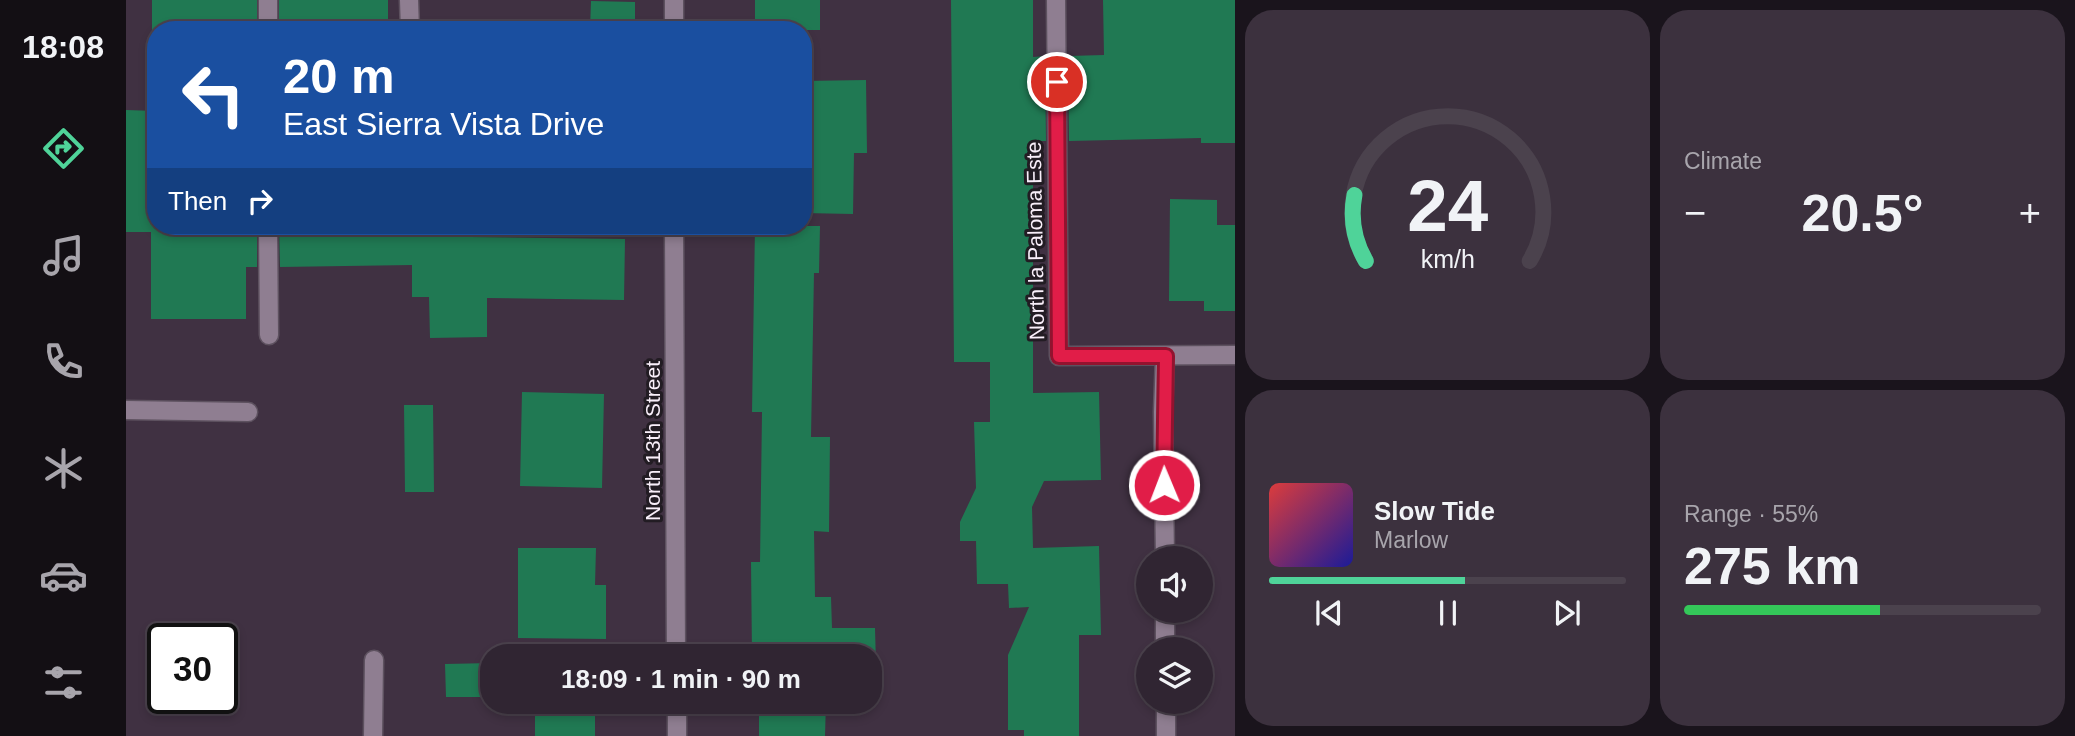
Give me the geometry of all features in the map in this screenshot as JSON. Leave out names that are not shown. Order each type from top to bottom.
[{"type":"street","points":[[268,0],[268,21]]},
{"type":"street","points":[[409,0],[410,21]]},
{"type":"street","points":[[674,0],[674,21]]},
{"type":"street","name":"North la Paloma Este","points":[[1056,0],[1059,356],[1166,356]]},
{"type":"street","points":[[268,235],[269,335]]},
{"type":"street","name":"North 13th Street","points":[[674,235],[676,644]]},
{"type":"street","points":[[1165,546],[1163,411],[1166,356],[1235,355]]},
{"type":"street","points":[[126,410],[248,411]]},
{"type":"street","points":[[373,736],[374,660]]},
{"type":"street","points":[[677,714],[677,736]]},
{"type":"street","points":[[1166,714],[1166,736]]},
{"type":"building","points":[[152,0],[257,0],[257,21],[152,21]]},
{"type":"building","points":[[279,0],[388,0],[388,21],[279,21]]},
{"type":"building","points":[[755,0],[820,0],[820,30],[812,30],[812,21],[755,21]]},
{"type":"building","points":[[951,0],[1033,0],[1033,57],[1045,56],[1046,141],[1033,141],[1033,393],[1099,392],[1101,480],[1044,481],[1032,507],[1033,548],[1099,546],[1101,635],[1079,635],[1079,736],[1024,736],[1024,730],[1008,730],[1008,655],[1029,607],[1009,608],[1008,584],[977,584],[976,541],[960,541],[960,522],[976,488],[974,422],[990,422],[990,362],[954,362]]},
{"type":"building","points":[[1103,0],[1235,0],[1235,143],[1201,143],[1201,138],[1069,141],[1068,56],[1104,55]]},
{"type":"building","points":[[591,1],[635,2],[635,21],[590,21]]},
{"type":"building","points":[[866,80],[867,153],[854,153],[853,214],[812,213],[812,81]]},
{"type":"building","points":[[126,110],[147,111],[147,232],[126,232]]},
{"type":"building","points":[[1170,199],[1217,200],[1217,225],[1235,225],[1235,311],[1204,311],[1204,301],[1169,301]]},
{"type":"building","points":[[812,226],[820,226],[819,273],[814,273],[811,437],[830,437],[829,532],[814,531],[815,597],[831,597],[832,628],[875,628],[875,644],[752,644],[751,562],[760,562],[762,412],[752,412],[755,235],[812,235]]},
{"type":"building","points":[[151,235],[257,235],[257,267],[246,267],[246,319],[151,319]]},
{"type":"building","points":[[279,235],[625,239],[624,300],[487,298],[487,337],[430,338],[429,297],[412,297],[412,265],[280,267]]},
{"type":"building","points":[[522,392],[604,394],[602,488],[520,486]]},
{"type":"building","points":[[404,405],[433,405],[434,492],[405,492]]},
{"type":"building","points":[[518,548],[596,548],[595,585],[606,585],[606,639],[518,638]]},
{"type":"building","points":[[480,663],[480,697],[446,697],[445,664]]},
{"type":"building","points":[[535,714],[595,714],[595,736],[535,736]]},
{"type":"building","points":[[759,714],[826,714],[825,736],[759,736]]},
{"type":"route","points":[[1057,82],[1059,356],[1166,356],[1163,411],[1164,485]]}]
